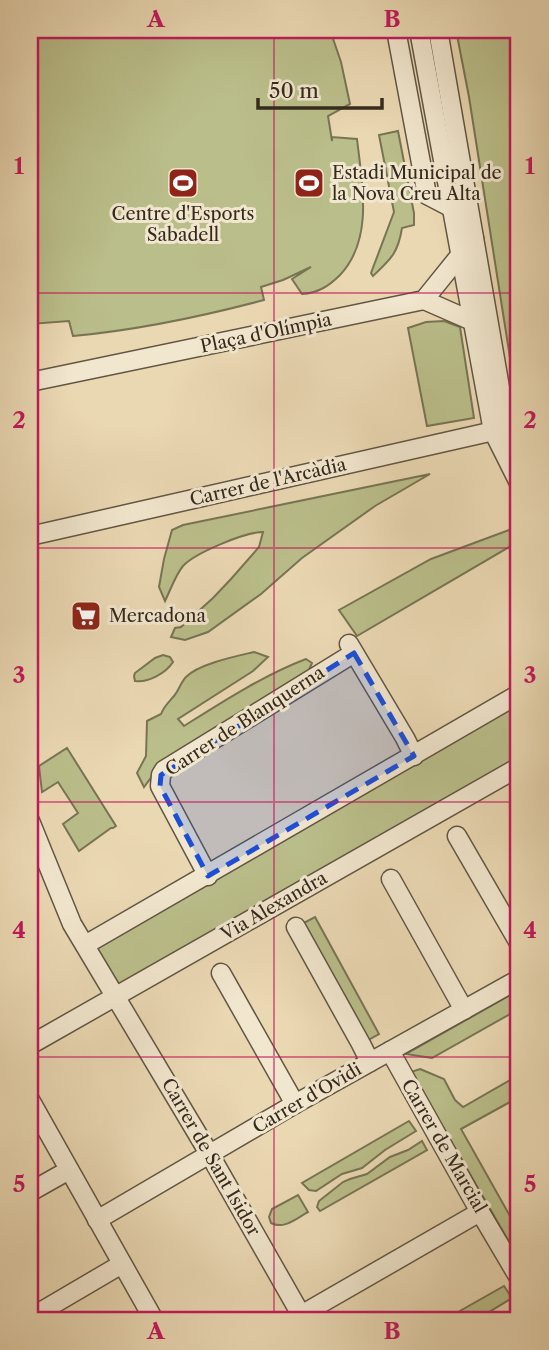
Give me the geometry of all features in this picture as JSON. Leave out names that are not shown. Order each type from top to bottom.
[{"type":"street","points":[[396,30],[427,195],[452,208]]},
{"type":"street","points":[[419,30],[472,321],[500,429],[519,483]]},
{"type":"street","points":[[438,30],[474,238],[500,429],[519,449]]},
{"type":"street","points":[[472,321],[424,300],[474,238]]},
{"type":"street","name":"Plaça d'Olímpia","points":[[30,382],[424,300]]},
{"type":"street","name":"Carrer de l'Arcàdia","points":[[30,537],[500,429]]},
{"type":"street","name":"Carrer de Blanquerna","points":[[208,876],[160,786],[164,770],[351,648],[414,756]]},
{"type":"street","points":[[85,945],[519,694]]},
{"type":"street","name":"Via Alexandra","points":[[30,1045],[519,767]]},
{"type":"street","name":"Carrer de Sant Isidor","points":[[30,821],[72,924],[210,1154],[302,1317]]},
{"type":"street","points":[[457,836],[519,943]]},
{"type":"street","points":[[391,879],[464,1010]]},
{"type":"street","points":[[296,927],[370,1062]]},
{"type":"street","points":[[222,973],[295,1104]]},
{"type":"street","name":"Carrer d'Ovidi","points":[[97,1220],[295,1104],[519,979]]},
{"type":"street","name":"Carrer de Marcial","points":[[390,1051],[519,1278]]},
{"type":"street","points":[[30,1100],[155,1320]]},
{"type":"street","points":[[30,1192],[69,1170]]},
{"type":"street","points":[[302,1317],[480,1212]]},
{"type":"street","points":[[30,1318],[122,1264]]},
{"type":"highlighted area","points":[[354,653],[414,756],[208,876],[160,786],[161,775]]},
{"type":"green space","name":"Centre d'Esports Sabadell","points":[[30,30],[330,30],[341,62],[350,104],[328,116],[332,141],[332,137],[357,139],[363,192],[362,228],[351,261],[332,282],[313,292],[302,294],[292,279],[311,267],[261,287],[264,300],[193,317],[73,336],[69,321],[30,324]]},
{"type":"green space","points":[[456,30],[519,30],[519,415],[469,97]]},
{"type":"green space","points":[[398,131],[414,225],[402,228],[393,255],[373,276],[371,273],[394,212],[379,135]]},
{"type":"green space","points":[[444,321],[460,327],[474,418],[427,426],[408,328],[426,322]]},
{"type":"green space","points":[[430,474],[375,506],[302,558],[261,594],[208,632],[185,640],[171,637],[175,628],[181,627],[231,579],[259,547],[263,532],[233,539],[189,561],[178,573],[165,601],[159,587],[172,530],[183,525]]},
{"type":"green space","points":[[509,530],[516,543],[357,636],[339,610],[431,559]]},
{"type":"green space","points":[[254,652],[268,657],[253,671],[178,719],[184,726],[275,673],[306,659],[312,663],[308,672],[156,771],[144,787],[137,773],[146,756],[147,721],[161,714],[184,679],[192,672],[218,661]]},
{"type":"green space","points":[[163,655],[170,657],[173,662],[166,670],[151,679],[135,681],[135,673]]},
{"type":"green space","points":[[519,694],[519,767],[115,996],[85,945]]},
{"type":"green space","points":[[67,748],[116,826],[79,851],[63,824],[78,813],[58,782],[42,792],[39,766]]},
{"type":"green space","points":[[315,917],[379,1034],[361,1044],[296,927]]},
{"type":"green space","points":[[519,990],[519,1009],[432,1058],[406,1054]]},
{"type":"green space","points":[[420,1069],[444,1079],[455,1100],[463,1107],[519,1075],[519,1119],[510,1102],[461,1129],[519,1232],[519,1259],[411,1072]]},
{"type":"green space","points":[[409,1121],[416,1131],[362,1168],[342,1174],[316,1191],[309,1190],[302,1183]]},
{"type":"green space","points":[[422,1141],[427,1150],[320,1211],[317,1207],[319,1201],[343,1182],[367,1174],[390,1157]]},
{"type":"green space","points":[[298,1195],[308,1212],[286,1224],[271,1223],[269,1217],[272,1209]]},
{"type":"green space","points":[[504,1286],[512,1298],[476,1320],[444,1320]]},
{"type":"place","name":"Centre d'Esports Sabadell","points":[[183,183]]},
{"type":"place","name":"Estadi Municipal de la Nova Creu Alta","points":[[309,183]]},
{"type":"place","name":"Mercadona","points":[[86,616]]}]
